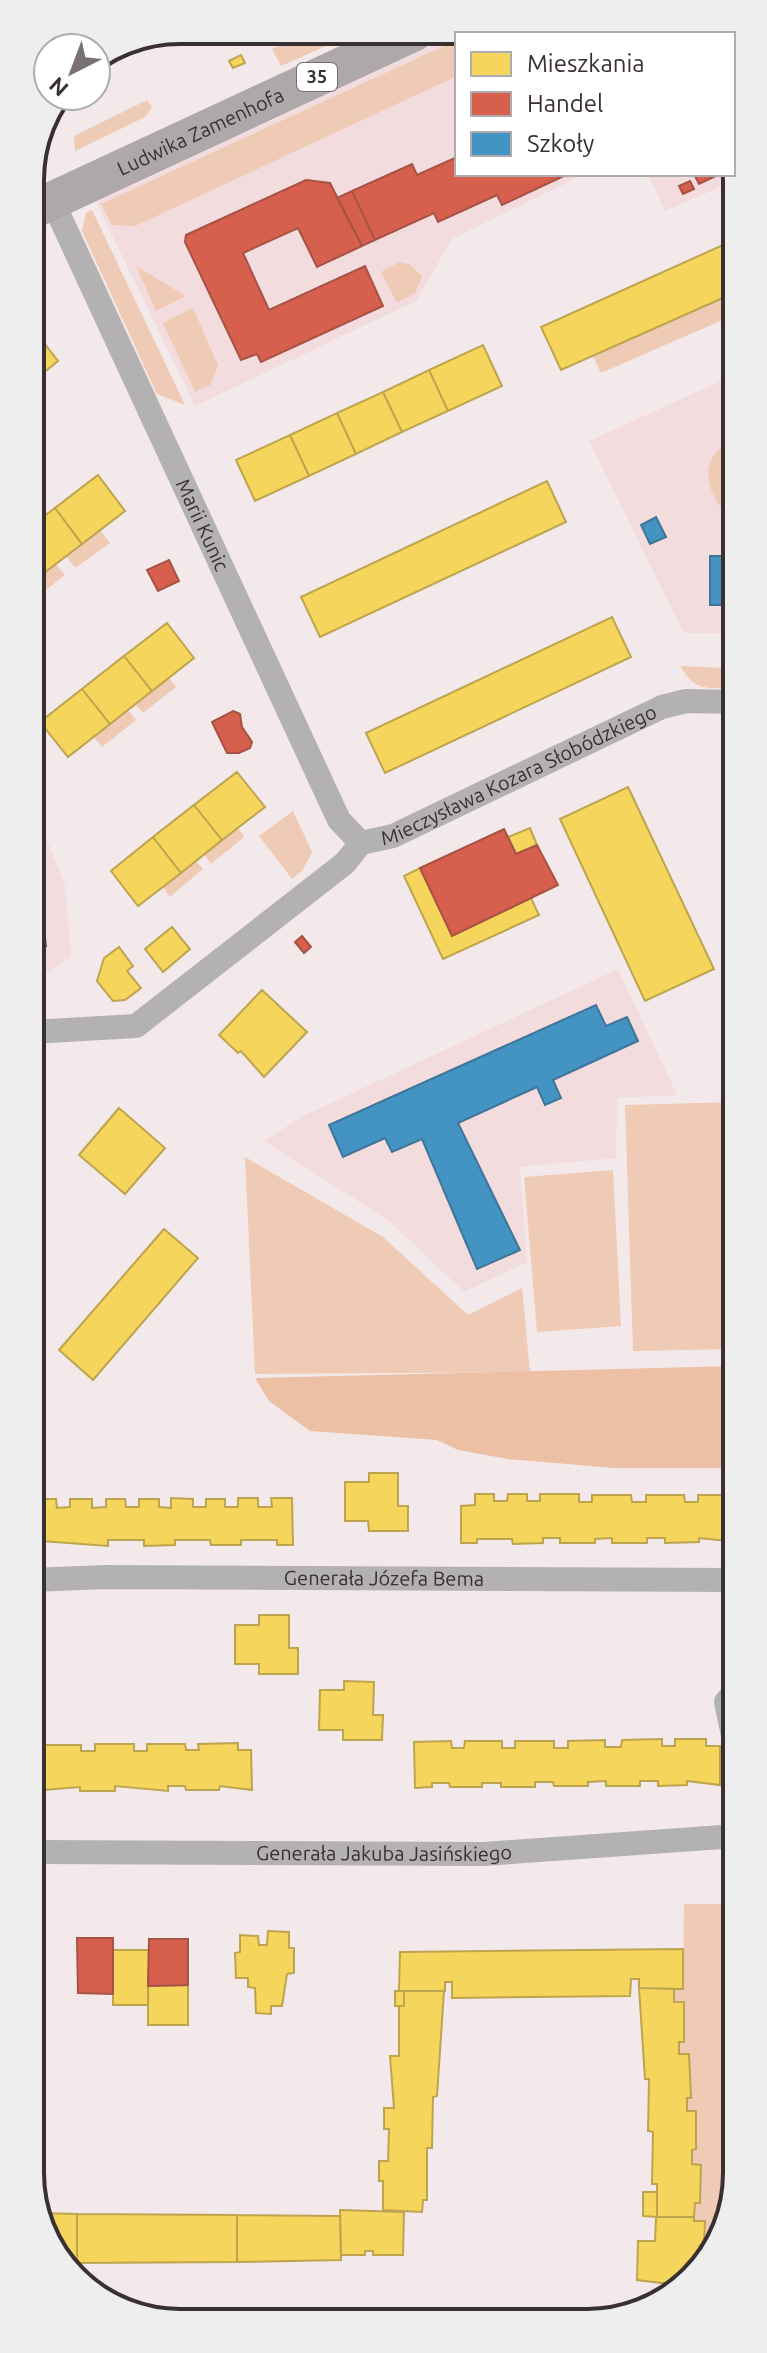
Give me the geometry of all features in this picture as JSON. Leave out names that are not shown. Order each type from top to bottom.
[{"type":"main road","name":"Ludwika Zamenhofa","points":[[44,204],[389,44]]},
{"type":"street","name":"Marii Kunic","points":[[44,211],[339,820],[361,843]]},
{"type":"street","name":"Mieczysława Kozara Słobódzkiego","points":[[44,1031],[136,1026],[345,863],[361,843],[393,836],[662,707],[686,701],[723,702]]},
{"type":"street","name":"Generała Józefa Bema","points":[[44,1580],[105,1577],[723,1580]]},
{"type":"street","name":"Generała Jakuba Jasińskiego","points":[[44,1852],[484,1854],[723,1837]]},
{"type":"shaded area","points":[[283,44],[331,44],[281,66],[272,49]]},
{"type":"shaded area","points":[[435,44],[455,44],[455,176],[581,176],[452,239],[416,301],[195,406],[96,202]]},
{"type":"shaded area","points":[[448,44],[455,44],[455,77],[135,226],[112,225],[101,204]]},
{"type":"shaded area","points":[[147,100],[152,107],[145,117],[75,151],[74,136]]},
{"type":"shaded area","points":[[649,176],[723,176],[723,186],[665,211]]},
{"type":"shaded area","points":[[92,210],[185,405],[157,394],[82,231],[86,213]]},
{"type":"shaded area","points":[[399,262],[409,264],[422,276],[415,293],[397,303],[381,272]]},
{"type":"shaded area","points":[[136,266],[186,296],[156,311]]},
{"type":"shaded area","points":[[723,298],[723,320],[601,373],[593,356]]},
{"type":"shaded area","points":[[193,308],[218,365],[210,385],[195,392],[163,323]]},
{"type":"shaded area","points":[[723,380],[723,634],[684,633],[589,441]]},
{"type":"shaded area","points":[[723,446],[723,510],[709,481],[708,471],[716,453]]},
{"type":"shaded area","points":[[100,530],[110,543],[75,568],[66,556]]},
{"type":"shaded area","points":[[56,564],[65,575],[44,592],[44,573]]},
{"type":"shaded area","points":[[680,666],[723,668],[723,688],[698,685]]},
{"type":"shaded area","points":[[169,678],[176,687],[143,713],[135,704]]},
{"type":"shaded area","points":[[128,710],[136,720],[102,747],[94,737]]},
{"type":"shaded area","points":[[293,811],[312,852],[302,871],[292,879],[259,836]]},
{"type":"shaded area","points":[[238,828],[244,837],[211,864],[204,854]]},
{"type":"shaded area","points":[[44,833],[65,885],[71,957],[44,975]]},
{"type":"shaded area","points":[[196,861],[203,869],[170,897],[163,887]]},
{"type":"shaded area","points":[[618,969],[677,1095],[617,1098],[616,1158],[520,1167],[527,1262],[464,1292],[389,1221],[264,1141],[301,1117]]},
{"type":"shaded area","points":[[723,1102],[723,1349],[633,1351],[625,1105]]},
{"type":"shaded area","points":[[245,1157],[383,1237],[468,1315],[522,1288],[530,1372],[255,1374]]},
{"type":"shaded area","points":[[613,1170],[621,1326],[537,1332],[524,1177]]},
{"type":"shaded area","points":[[723,1366],[723,1468],[614,1468],[508,1459],[458,1450],[437,1440],[310,1431],[269,1401],[255,1378]]},
{"type":"shaded area","points":[[684,1904],[723,1904],[723,2182],[713,2225],[704,2242],[705,2222],[694,2221],[695,2203],[700,2202],[701,2165],[692,2164],[692,2150],[696,2149],[696,2112],[687,2111],[687,2098],[691,2097],[689,2055],[679,2054],[679,2042],[684,2041],[684,2003],[674,2002],[674,1989],[683,1989]]},
{"type":"building: Mieszkania","points":[[241,55],[245,63],[233,68],[229,61]]},
{"type":"building: Mieszkania","points":[[723,245],[723,298],[561,370],[541,327]]},
{"type":"building: Mieszkania","points":[[44,343],[58,361],[44,372]]},
{"type":"building: Mieszkania","points":[[483,345],[502,386],[448,411],[429,370]]},
{"type":"building: Mieszkania","points":[[429,370],[448,411],[402,432],[383,392]]},
{"type":"building: Mieszkania","points":[[383,392],[402,432],[356,454],[337,413]]},
{"type":"building: Mieszkania","points":[[337,413],[356,454],[309,476],[290,435]]},
{"type":"building: Mieszkania","points":[[290,435],[309,476],[255,501],[236,460]]},
{"type":"building: Mieszkania","points":[[98,475],[125,511],[82,544],[55,508]]},
{"type":"building: Mieszkania","points":[[547,481],[566,522],[320,637],[301,597]]},
{"type":"building: Mieszkania","points":[[55,508],[82,544],[44,573],[44,516]]},
{"type":"building: Mieszkania","points":[[612,617],[631,657],[385,773],[366,733]]},
{"type":"building: Mieszkania","points":[[167,623],[194,658],[152,691],[124,656]]},
{"type":"building: Mieszkania","points":[[124,656],[152,691],[110,724],[82,689]]},
{"type":"building: Mieszkania","points":[[82,689],[110,724],[68,757],[44,727],[44,719]]},
{"type":"building: Mieszkania","points":[[237,772],[265,807],[222,840],[194,805]]},
{"type":"building: Mieszkania","points":[[628,787],[714,969],[645,1001],[560,819]]},
{"type":"building: Mieszkania","points":[[194,805],[222,840],[181,873],[153,837]]},
{"type":"building: Mieszkania","points":[[530,828],[537,845],[516,854],[508,837]]},
{"type":"building: Mieszkania","points":[[153,837],[181,873],[138,906],[111,871]]},
{"type":"building: Mieszkania","points":[[420,868],[452,936],[531,898],[539,915],[443,959],[404,876]]},
{"type":"building: Mieszkania","points":[[172,927],[190,949],[163,972],[145,949]]},
{"type":"building: Mieszkania","points":[[119,947],[133,966],[127,971],[141,988],[125,1000],[113,1001],[97,981],[104,958]]},
{"type":"building: Mieszkania","points":[[262,990],[307,1032],[264,1077],[241,1051],[238,1053],[219,1035]]},
{"type":"building: Mieszkania","points":[[119,1108],[165,1148],[125,1194],[79,1155]]},
{"type":"building: Mieszkania","points":[[164,1229],[198,1258],[93,1380],[59,1350]]},
{"type":"building: Mieszkania","points":[[369,1473],[398,1473],[398,1506],[408,1506],[408,1531],[369,1531],[368,1521],[345,1521],[345,1482],[369,1482]]},
{"type":"building: Mieszkania","points":[[475,1494],[494,1494],[494,1501],[507,1501],[508,1494],[527,1494],[527,1501],[540,1501],[540,1494],[579,1494],[579,1502],[592,1502],[592,1495],[631,1495],[632,1502],[646,1502],[646,1495],[684,1495],[685,1502],[698,1502],[698,1495],[723,1495],[723,1541],[699,1538],[699,1542],[665,1543],[665,1538],[647,1538],[647,1543],[612,1543],[612,1538],[595,1539],[595,1543],[560,1543],[560,1538],[543,1538],[543,1543],[513,1544],[512,1539],[477,1539],[477,1543],[461,1543],[461,1506],[475,1505]]},
{"type":"building: Mieszkania","points":[[171,1498],[193,1499],[193,1507],[206,1507],[206,1499],[225,1499],[225,1507],[238,1507],[238,1498],[258,1498],[258,1507],[272,1507],[271,1498],[292,1498],[293,1545],[277,1545],[277,1540],[241,1540],[241,1545],[211,1545],[210,1540],[175,1540],[175,1545],[144,1546],[144,1540],[108,1540],[108,1546],[44,1541],[44,1499],[56,1499],[57,1508],[70,1507],[70,1499],[92,1499],[92,1508],[106,1507],[106,1499],[125,1499],[126,1507],[139,1507],[139,1499],[159,1499],[159,1507],[171,1508]]},
{"type":"building: Mieszkania","points":[[259,1615],[289,1615],[289,1648],[298,1648],[298,1674],[259,1674],[259,1664],[235,1664],[235,1625],[259,1625]]},
{"type":"building: Mieszkania","points":[[344,1681],[374,1682],[373,1715],[383,1715],[382,1740],[343,1740],[343,1730],[319,1730],[320,1690],[344,1690]]},
{"type":"building: Mieszkania","points":[[662,1739],[662,1746],[675,1746],[675,1739],[706,1739],[706,1746],[720,1746],[720,1785],[687,1781],[687,1785],[658,1786],[658,1781],[640,1781],[640,1786],[606,1786],[606,1781],[588,1782],[588,1786],[554,1786],[553,1782],[535,1782],[535,1787],[501,1787],[501,1783],[482,1783],[482,1787],[450,1787],[449,1783],[432,1783],[432,1787],[415,1788],[414,1742],[451,1741],[452,1748],[464,1748],[465,1741],[502,1741],[502,1748],[515,1748],[515,1741],[554,1741],[554,1748],[568,1748],[568,1741],[605,1740],[605,1747],[621,1747],[622,1740]]},
{"type":"building: Mieszkania","points":[[238,1743],[238,1750],[251,1750],[252,1790],[220,1786],[219,1790],[186,1790],[185,1786],[168,1786],[168,1791],[115,1786],[115,1791],[80,1791],[80,1787],[44,1790],[44,1745],[81,1745],[81,1751],[95,1751],[95,1744],[134,1744],[134,1751],[147,1751],[147,1744],[185,1744],[186,1750],[199,1750],[198,1744]]},
{"type":"building: Mieszkania","points":[[268,1931],[289,1932],[289,1948],[294,1948],[294,1973],[287,1974],[282,2006],[271,2006],[271,2014],[256,2013],[255,1988],[248,1987],[248,1978],[236,1978],[235,1953],[240,1952],[240,1935],[258,1936],[259,1945],[267,1945]]},
{"type":"building: Mieszkania","points":[[683,1949],[683,1989],[639,1988],[639,1979],[631,1979],[630,1996],[452,1998],[452,1982],[445,1982],[445,1991],[399,1991],[400,1952]]},
{"type":"building: Mieszkania","points":[[113,1950],[149,1950],[148,2005],[113,2005]]},
{"type":"building: Mieszkania","points":[[188,1985],[188,2025],[148,2025],[148,1986]]},
{"type":"building: Mieszkania","points":[[639,1988],[674,1989],[674,2002],[684,2002],[684,2042],[679,2042],[679,2054],[689,2054],[691,2098],[687,2098],[687,2111],[696,2111],[696,2149],[692,2150],[692,2164],[701,2165],[700,2203],[695,2203],[694,2217],[657,2217],[657,2184],[652,2184],[653,2132],[648,2131],[649,2079],[645,2079]]},
{"type":"building: Mieszkania","points":[[395,1991],[404,1991],[404,2006],[395,2006]]},
{"type":"building: Mieszkania","points":[[404,1991],[444,1991],[437,2096],[433,2097],[432,2148],[427,2148],[427,2200],[423,2200],[422,2212],[383,2210],[383,2181],[379,2181],[379,2161],[388,2161],[389,2129],[384,2129],[384,2108],[394,2108],[390,2056],[399,2056],[399,2006],[404,2006]]},
{"type":"building: Mieszkania","points":[[643,2192],[657,2192],[657,2217],[643,2216]]},
{"type":"building: Mieszkania","points":[[340,2210],[404,2212],[403,2255],[373,2255],[373,2251],[365,2251],[365,2255],[341,2255]]},
{"type":"building: Mieszkania","points":[[51,2213],[77,2214],[77,2258],[72,2256],[62,2241]]},
{"type":"building: Mieszkania","points":[[77,2214],[237,2215],[237,2262],[77,2261]]},
{"type":"building: Mieszkania","points":[[237,2215],[340,2216],[341,2260],[237,2262]]},
{"type":"building: Mieszkania","points":[[656,2217],[694,2217],[694,2221],[705,2221],[704,2242],[689,2263],[666,2284],[637,2280],[638,2241],[655,2241]]},
{"type":"building: Handel","points":[[455,158],[455,176],[564,176],[502,205],[497,195],[438,222],[434,213],[375,240],[352,191],[412,164],[417,175]]},
{"type":"building: Handel","points":[[695,176],[716,176],[699,184]]},
{"type":"building: Handel","points":[[306,180],[330,183],[362,246],[317,267],[298,228],[243,253],[269,310],[365,266],[383,306],[261,362],[257,354],[241,360],[185,242],[186,235]]},
{"type":"building: Handel","points":[[690,181],[694,189],[683,194],[679,186]]},
{"type":"building: Handel","points":[[352,191],[375,240],[362,246],[337,198]]},
{"type":"building: Handel","points":[[169,560],[179,581],[158,591],[147,570]]},
{"type":"building: Handel","points":[[233,711],[240,714],[242,727],[252,742],[250,748],[239,753],[227,753],[212,722]]},
{"type":"building: Handel","points":[[504,829],[516,854],[537,845],[558,885],[452,936],[420,868]]},
{"type":"building: Handel","points":[[302,936],[311,947],[304,953],[295,942]]},
{"type":"building: Handel","points":[[77,1938],[113,1938],[113,1994],[78,1993]]},
{"type":"building: Handel","points":[[149,1939],[188,1939],[188,1985],[148,1986]]},
{"type":"building: Szkoły","points":[[656,517],[666,537],[650,544],[641,525]]},
{"type":"building: Szkoły","points":[[710,556],[723,556],[723,605],[710,605]]},
{"type":"building: Szkoły","points":[[596,1005],[606,1026],[627,1017],[638,1041],[553,1080],[561,1098],[545,1105],[537,1087],[458,1123],[520,1250],[477,1269],[422,1139],[392,1152],[385,1138],[343,1157],[329,1125]]}]
